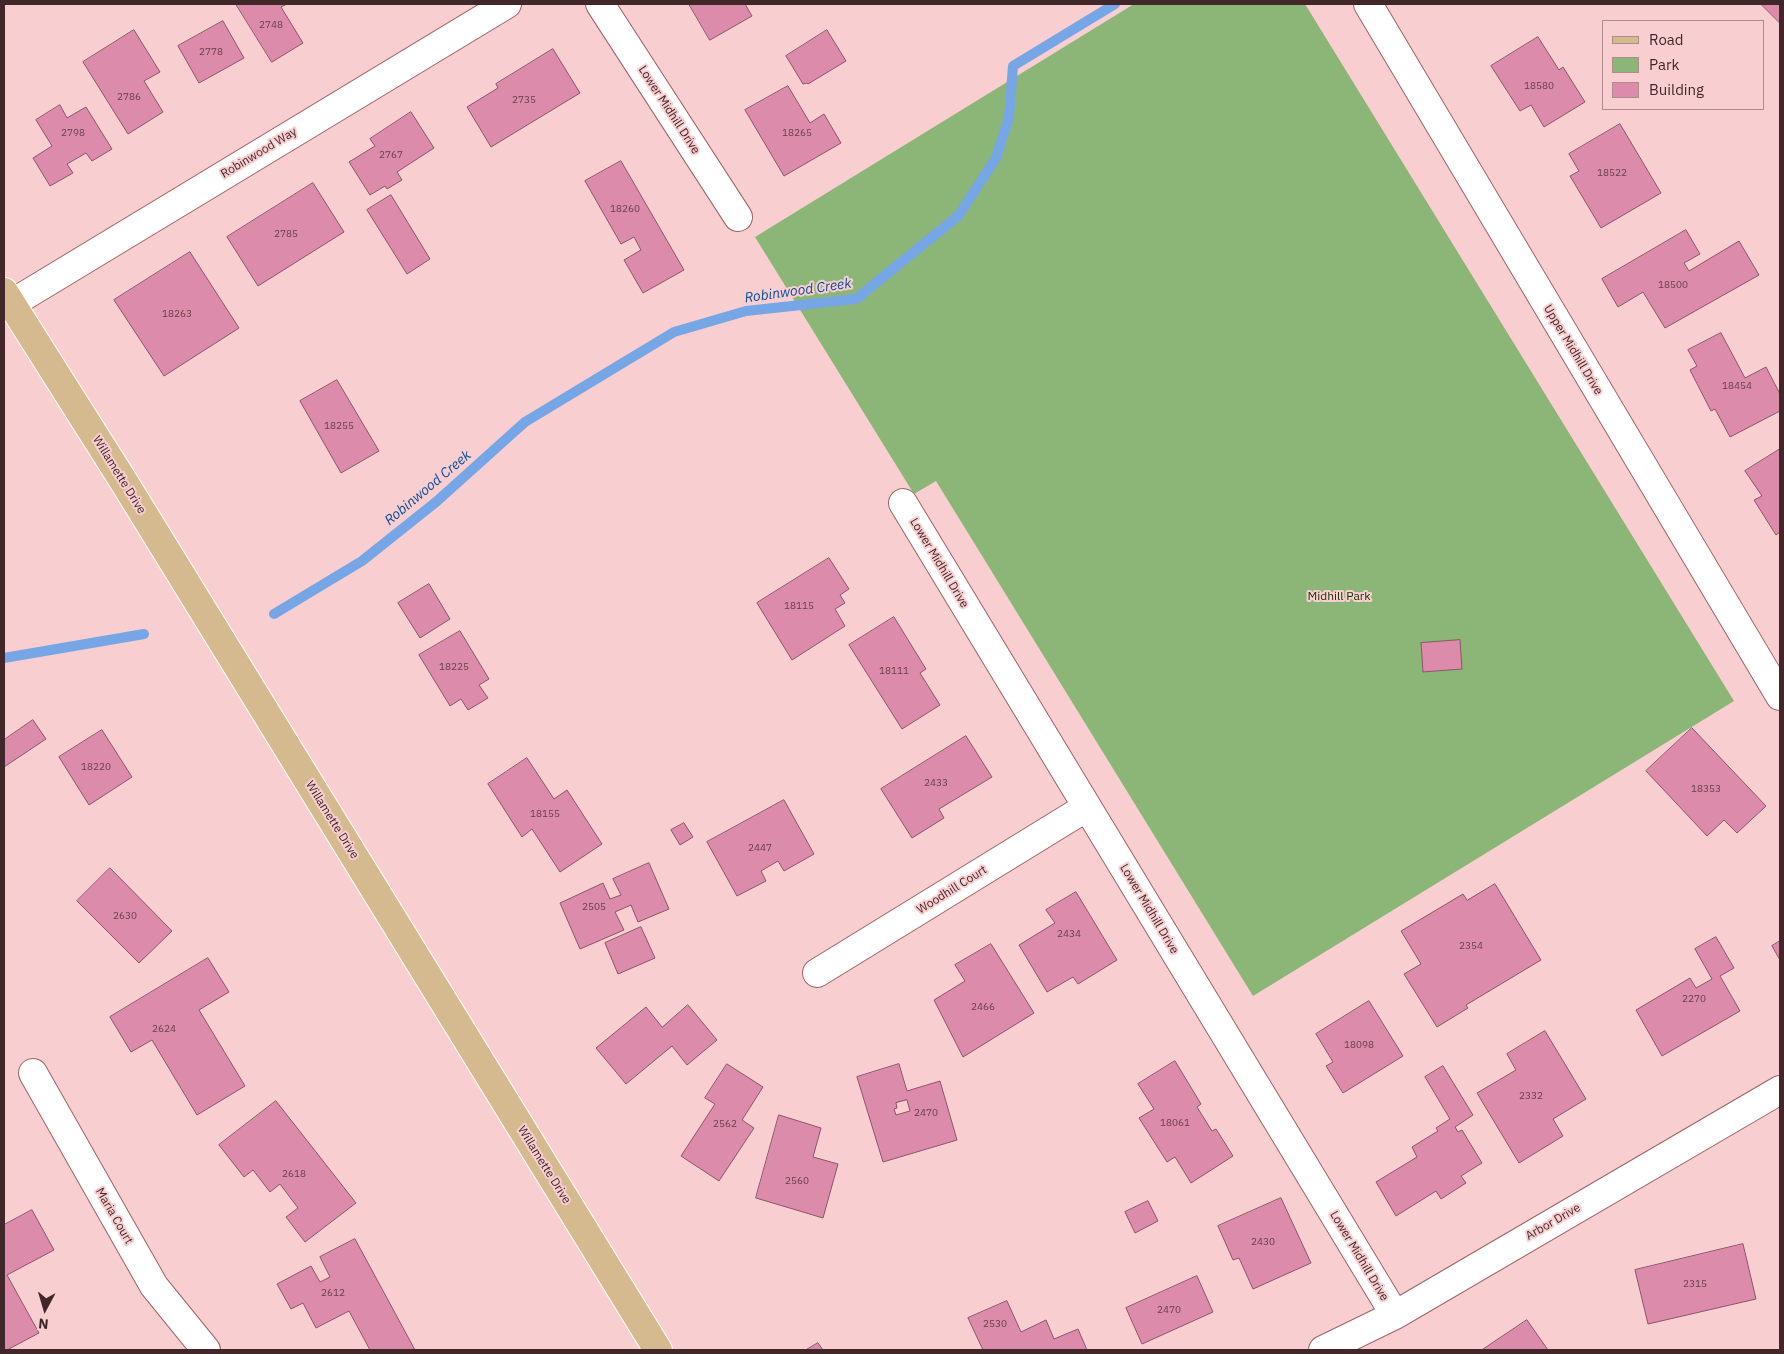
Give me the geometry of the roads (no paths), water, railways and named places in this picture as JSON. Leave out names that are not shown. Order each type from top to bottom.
[{"type":"main road","name":"Willamette Drive","points":[[7,298],[124,482],[658,1350]]},
{"type":"street","name":"Robinwood Way","points":[[7,298],[507,4]]},
{"type":"street","name":"Lower Midhill Drive","points":[[600,4],[738,217]]},
{"type":"street","name":"Upper Midhill Drive","points":[[1368,4],[1780,696]]},
{"type":"street","name":"Lower Midhill Drive","points":[[903,503],[1395,1315]]},
{"type":"street","name":"Woodhill Court","points":[[817,973],[1087,807]]},
{"type":"street","name":"Maria Court","points":[[33,1074],[154,1286],[206,1350]]},
{"type":"street","name":"Arbor Drive","points":[[1323,1350],[1395,1315],[1780,1090]]},
{"type":"waterway","name":"Robinwood Creek","points":[[274,614],[362,561],[436,502],[525,422],[674,332],[746,311],[856,299],[958,216],[996,158],[1009,117],[1013,66],[1115,4]]},
{"type":"waterway","name":"Robinwood Creek","points":[[4,658],[144,634]]},
{"type":"park label","name":"Midhill Park","points":[[1339,597]]}]
